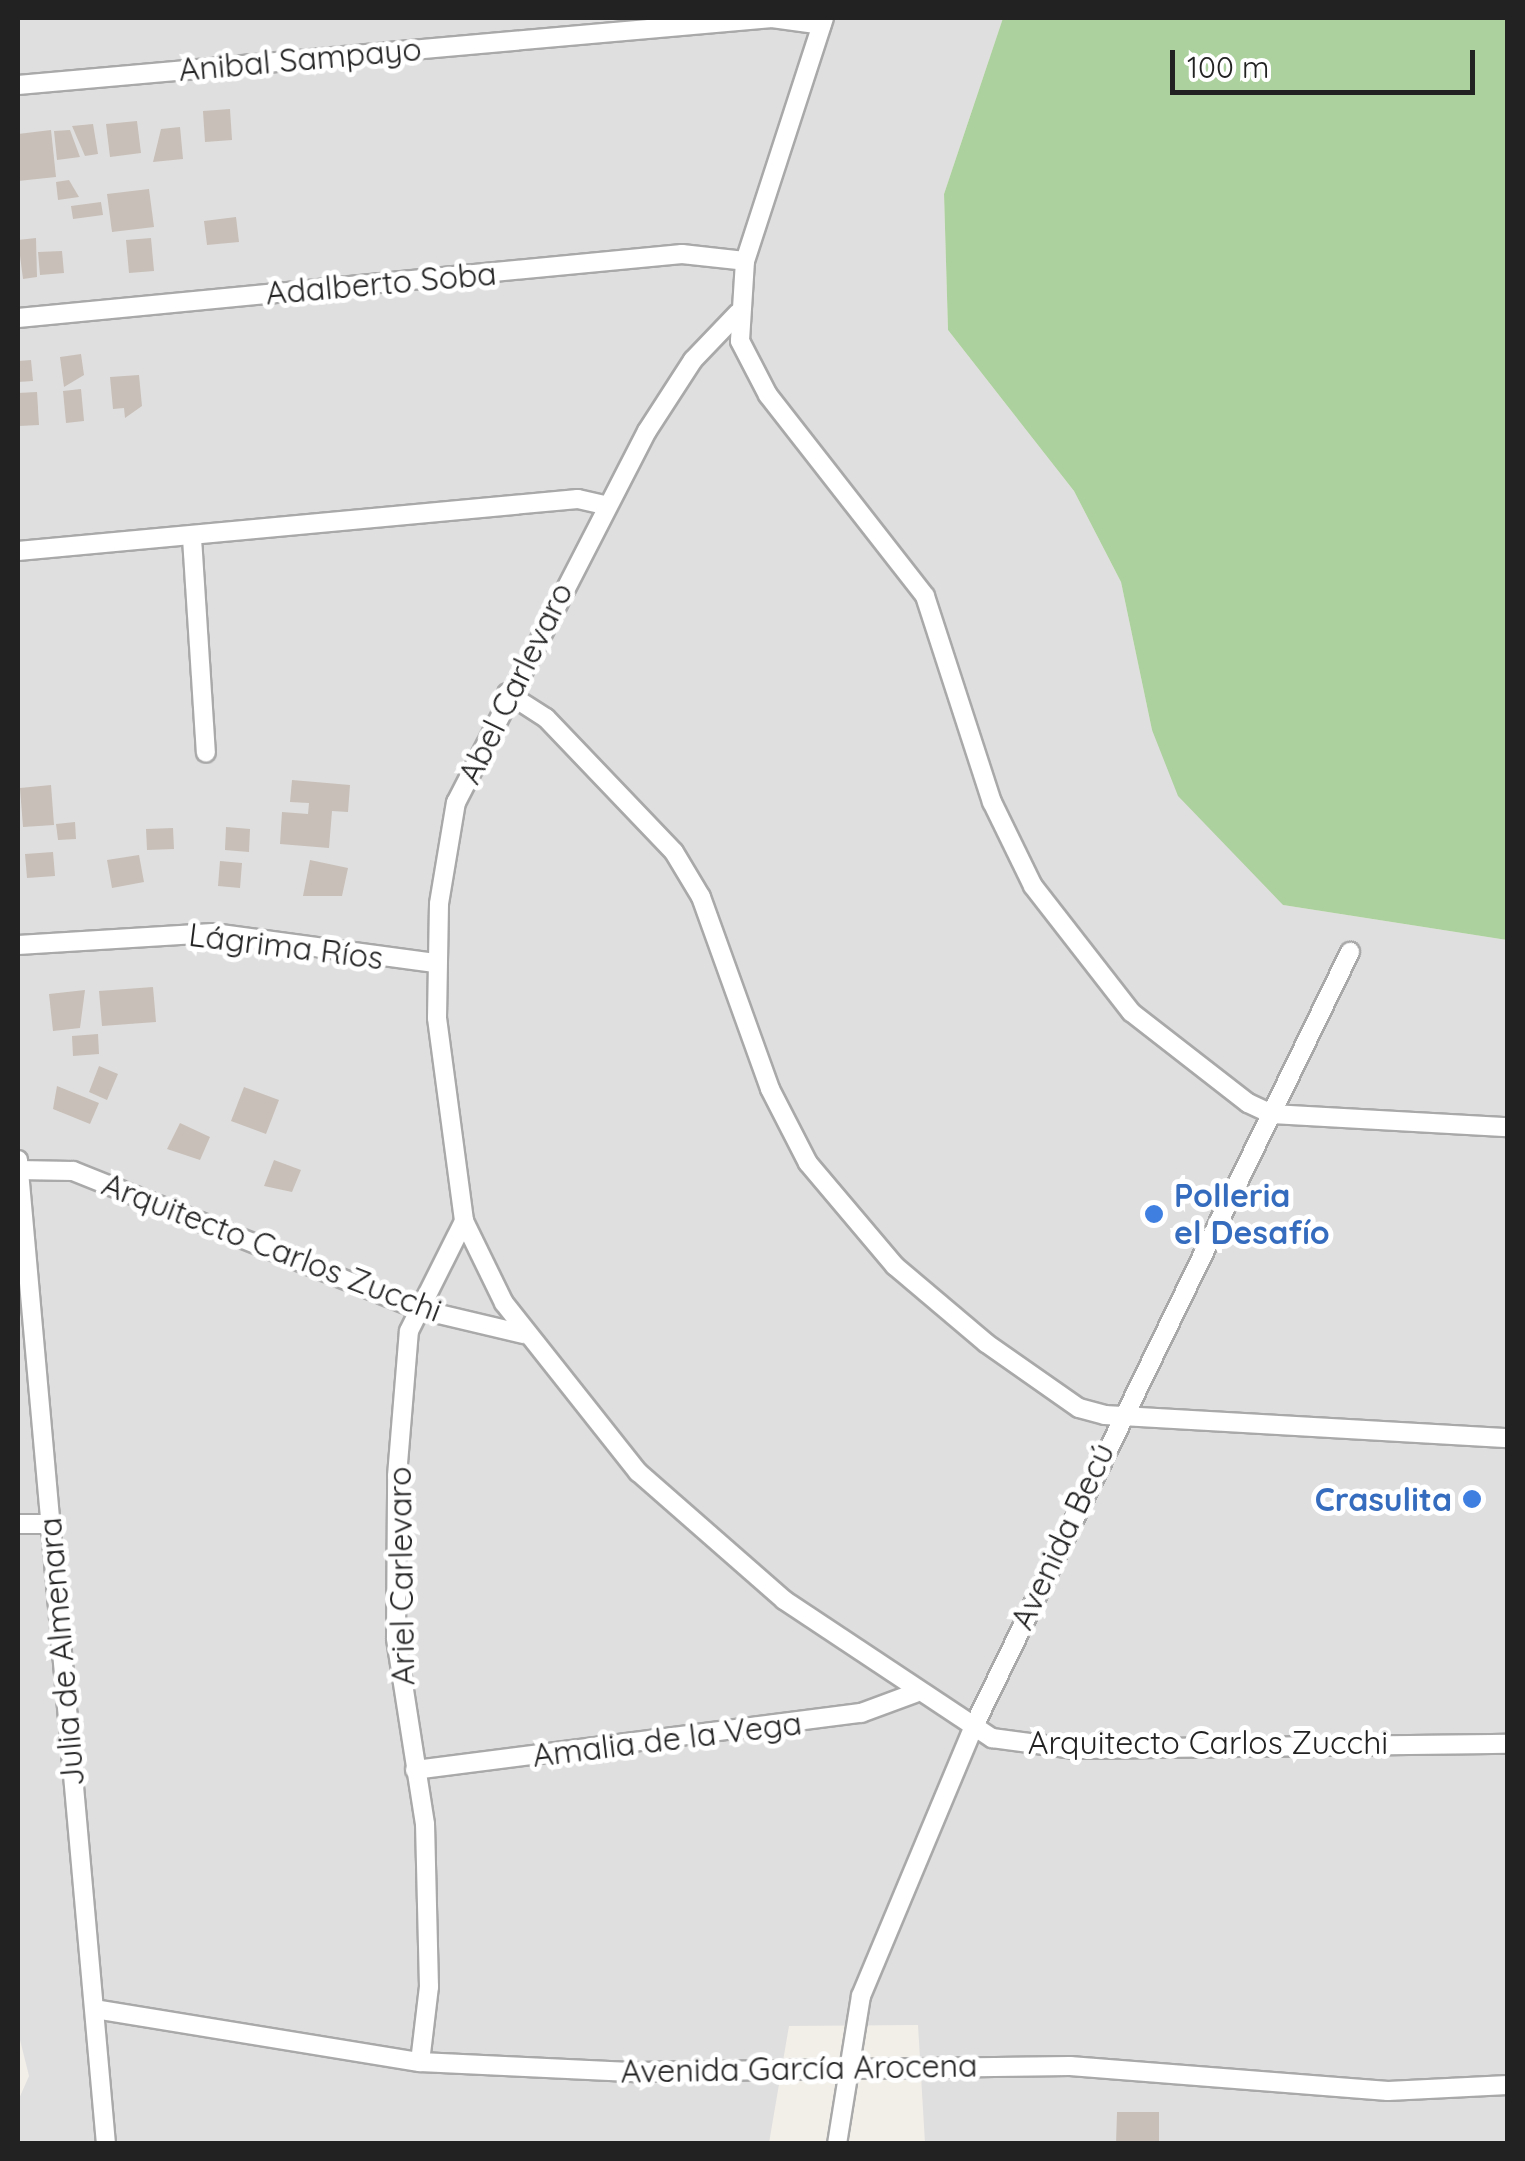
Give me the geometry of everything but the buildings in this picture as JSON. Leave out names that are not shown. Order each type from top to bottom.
[{"type":"street","name":"Anibal Sampayo","points":[[18,85],[772,18],[823,21]]},
{"type":"street","points":[[823,21],[745,261],[738,313],[740,341],[768,396],[925,596],[1008,843],[1060,928],[1131,1012],[1272,1114],[1508,1127]]},
{"type":"street","name":"Adalberto Soba","points":[[18,318],[682,254],[745,261]]},
{"type":"street","name":"Abel Carlevaro","points":[[464,1221],[435,963],[456,802],[507,693],[604,506],[693,360],[738,313]]},
{"type":"street","points":[[18,551],[192,538],[578,499],[604,506]]},
{"type":"street","points":[[192,538],[206,753]]},
{"type":"street","points":[[507,693],[546,718],[674,852],[712,922],[786,1128],[857,1228],[1034,1379],[1079,1408],[1119,1415],[1508,1438]]},
{"type":"street","name":"Lágrima Ríos","points":[[18,945],[213,933],[435,963]]},
{"type":"street","name":"Avenida Becú","points":[[837,2143],[843,2066],[878,1950],[973,1728],[1119,1415],[1350,952]]},
{"type":"street","name":"Julia de Almenara","points":[[18,1160],[106,2144]]},
{"type":"street","name":"Arquitecto Carlos Zucchi","points":[[18,1170],[73,1171],[127,1189],[418,1309],[524,1334]]},
{"type":"street","name":"Ariel Carlevaro","points":[[420,2062],[429,1926],[415,1770],[396,1638],[396,1549],[418,1309],[464,1221]]},
{"type":"street","name":"Arquitecto Carlos Zucchi","points":[[464,1221],[524,1334],[638,1472],[784,1600],[915,1694],[973,1728],[1022,1746],[1074,1749],[1508,1744]]},
{"type":"street","points":[[18,1524],[50,1524]]},
{"type":"street","name":"Amalia de la Vega","points":[[415,1770],[861,1713],[915,1694]]},
{"type":"street","name":"Avenida García Arocena","points":[[96,2009],[420,2062],[636,2072],[843,2066],[1070,2066],[1388,2091],[1508,2085]]},
{"type":"shaded area","points":[[18,18],[1003,18],[944,194],[948,330],[1074,491],[1121,582],[1152,730],[1283,905],[1507,940],[1507,2143],[925,2143],[918,2025],[789,2026],[769,2143],[18,2143],[18,2101],[29,2076],[18,2032]]},
{"type":"green space","points":[[1003,18],[1507,18],[1507,940],[1283,905],[1178,796],[1152,730],[1121,582],[1074,491],[948,330],[944,194]]},
{"type":"place","name":"Polleria el Desafío","points":[[1154,1214]]},
{"type":"place","name":"Crasulita","points":[[1472,1499]]}]
